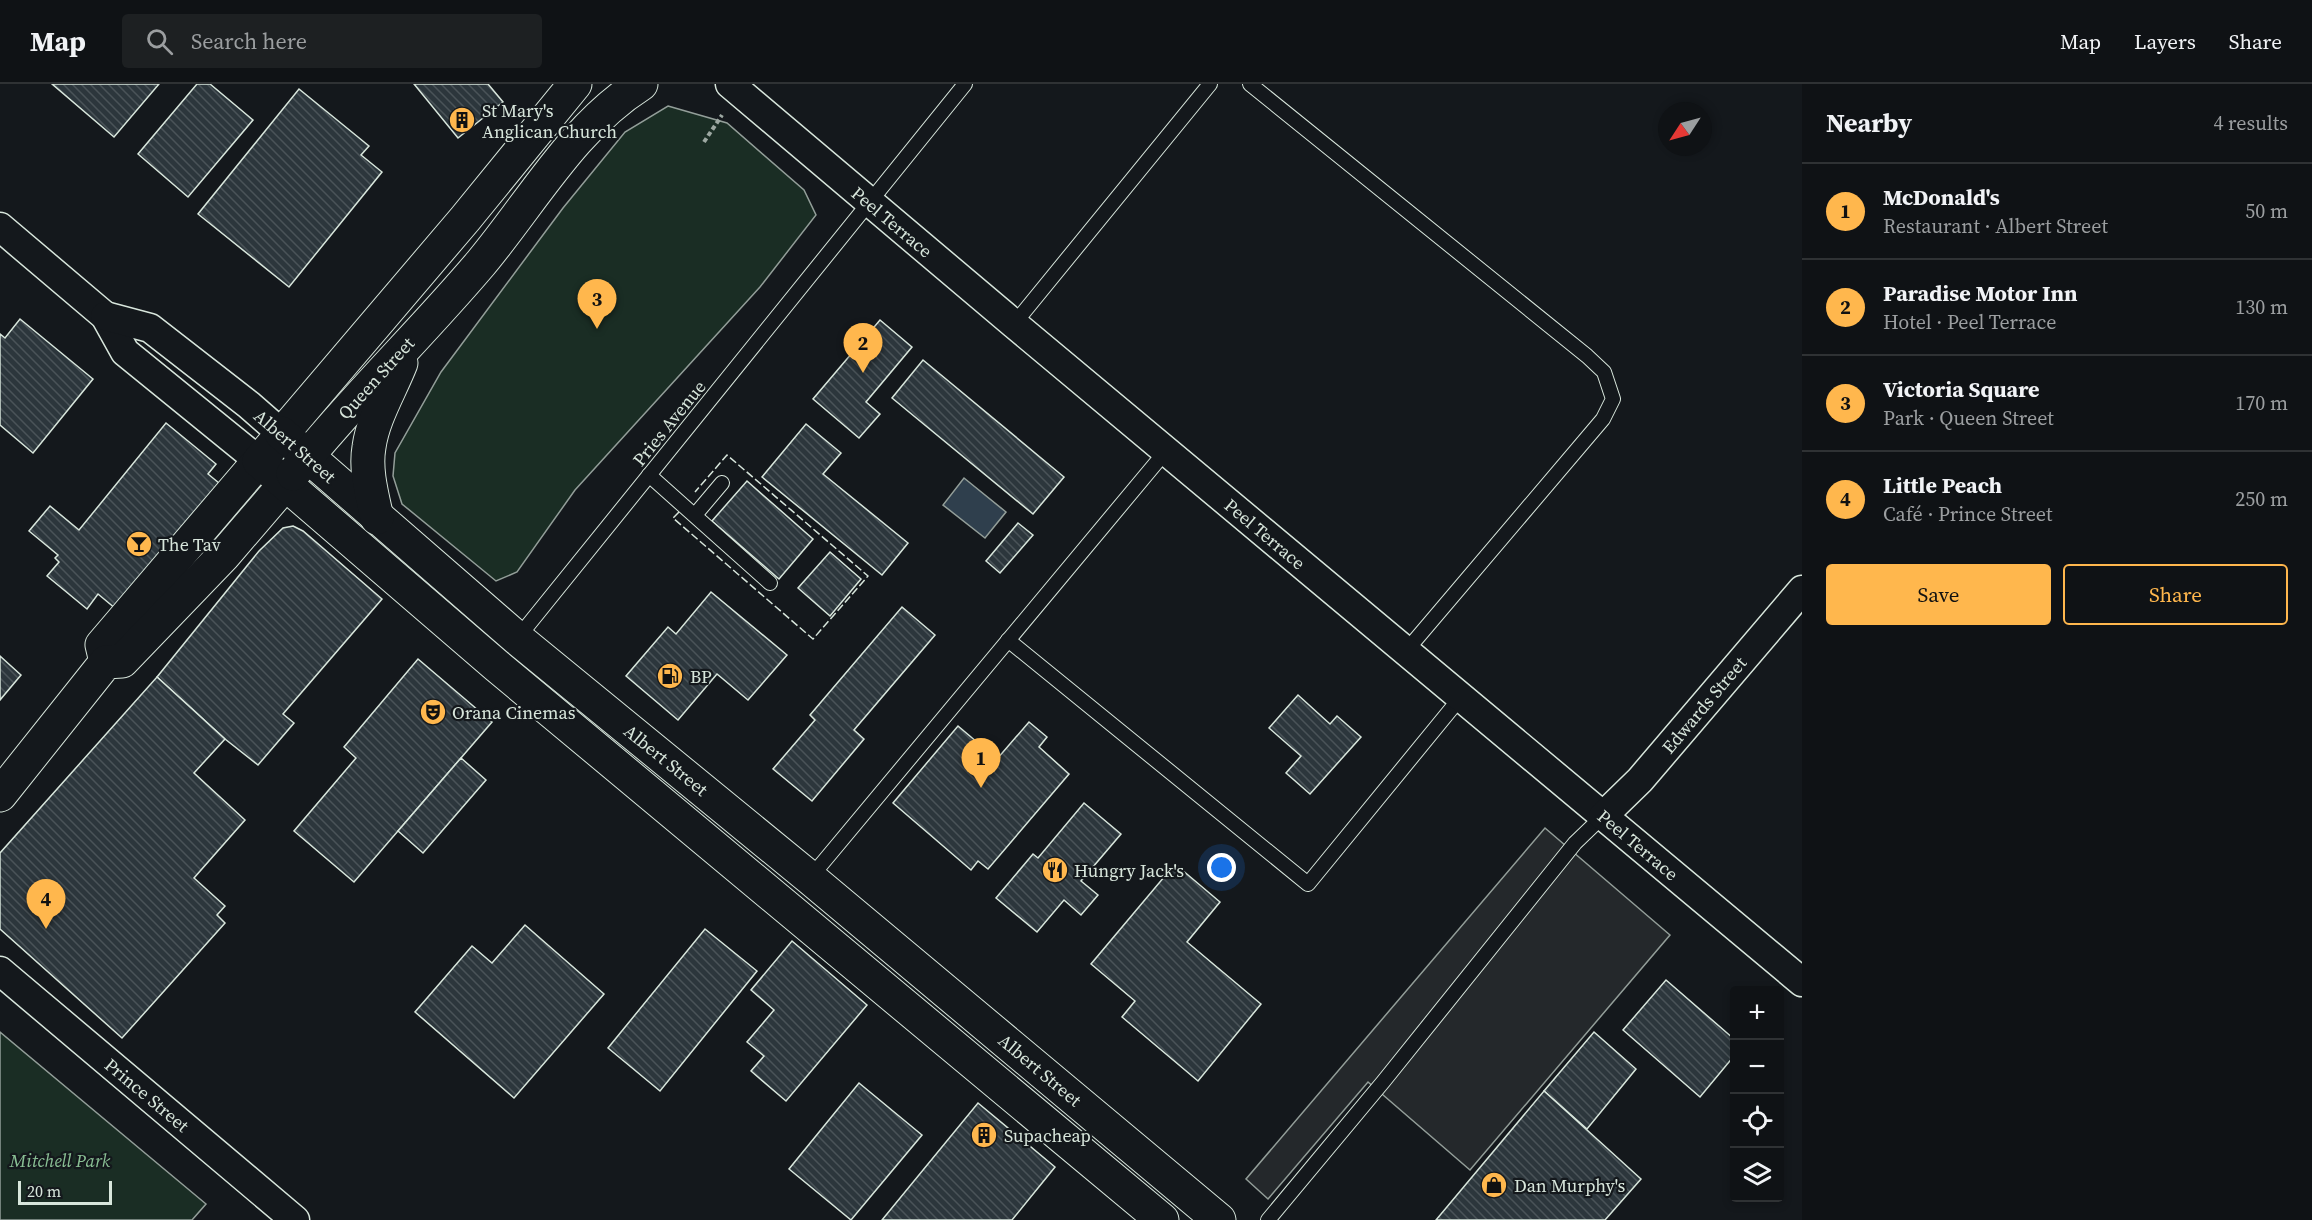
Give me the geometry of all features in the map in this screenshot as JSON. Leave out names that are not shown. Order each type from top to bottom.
[{"type":"main road","name":"Queen Street","points":[[106,662],[102,645],[465,219],[575,84]]},
{"type":"main road","name":"Queen Street","points":[[0,795],[106,662],[122,661],[224,555],[308,456],[481,262],[571,148],[612,105],[641,84]]},
{"type":"main road","points":[[377,518],[369,481],[368,449],[375,421],[409,342]]},
{"type":"main road","name":"Albert Street","points":[[281,433],[377,518],[507,652],[1162,1220]]},
{"type":"main road","name":"Albert Street","points":[[259,461],[285,484],[810,878],[1219,1220]]},
{"type":"street","name":"Peel Terrace","points":[[730,84],[869,203],[1802,982]]},
{"type":"street","name":"Albert Street","points":[[0,227],[105,316],[125,352],[259,461]]},
{"type":"street","name":"Albert Street","points":[[105,316],[150,328],[249,405],[281,433]]},
{"type":"street","name":"Edwards Street","points":[[1603,816],[1640,780],[1802,590]]},
{"type":"street","name":"Prince Street","points":[[0,971],[295,1220]]},
{"type":"lane","name":"Pries Avenue","points":[[507,652],[965,84]]},
{"type":"lane","points":[[1014,324],[1210,84]]},
{"type":"lane","points":[[1250,84],[1587,356],[1604,372],[1613,399],[1603,419],[1406,651]]},
{"type":"lane","points":[[810,878],[1166,451]]},
{"type":"lane","points":[[649,475],[770,583]]},
{"type":"lane","points":[[695,515],[722,483]]},
{"type":"lane","points":[[1008,640],[1308,884],[1461,697]]},
{"type":"lane","points":[[1268,1220],[1383,1082],[1575,843],[1603,816]]},
{"type":"green space","points":[[668,106],[727,123],[804,190],[816,215],[760,287],[575,490],[517,572],[496,581],[402,504],[393,476],[395,453],[441,372],[563,208],[625,132]]},
{"type":"green space","name":"Mitchell Park","points":[[0,1032],[206,1204],[192,1220],[0,1220]]},
{"type":"shaded area","points":[[1545,828],[1670,935],[1470,1170],[1368,1082],[1268,1199],[1246,1179]]},
{"type":"water","points":[[964,478],[1006,512],[985,538],[943,505]]},
{"type":"building","points":[[52,84],[159,84],[114,137]]},
{"type":"building","points":[[197,84],[210,84],[253,120],[188,197],[138,154]]},
{"type":"building","name":"St Mary's Anglican Church","points":[[414,84],[488,84],[503,102],[458,138]]},
{"type":"building","points":[[299,89],[369,146],[361,155],[382,172],[289,287],[198,214]]},
{"type":"building","points":[[20,319],[93,379],[33,453],[0,425],[0,334],[5,338]]},
{"type":"building","points":[[880,320],[912,347],[866,402],[880,414],[859,438],[813,399]]},
{"type":"building","points":[[923,360],[1064,477],[1033,514],[892,398]]},
{"type":"building","points":[[166,423],[216,464],[208,474],[219,483],[116,609],[98,594],[87,609],[47,576],[59,562],[55,558],[58,555],[29,531],[50,506],[79,530]]},
{"type":"building","points":[[806,424],[841,453],[823,474],[908,543],[882,575],[762,477]]},
{"type":"building","points":[[747,481],[813,539],[779,579],[712,521]]},
{"type":"building","points":[[1018,523],[1033,535],[1000,573],[986,561]]},
{"type":"building","points":[[293,526],[303,531],[382,599],[283,714],[294,723],[258,765],[225,739],[157,677],[259,551],[283,528]]},
{"type":"building","points":[[830,552],[861,579],[830,616],[798,588]]},
{"type":"building","points":[[711,592],[787,655],[748,700],[717,674],[678,720],[626,676],[668,627],[676,634]]},
{"type":"building","points":[[902,607],[935,635],[854,730],[864,739],[812,801],[773,769],[815,720],[810,715]]},
{"type":"building","points":[[0,656],[21,675],[0,700]]},
{"type":"building","points":[[418,659],[492,722],[354,882],[294,831],[356,758],[344,747]]},
{"type":"building","points":[[157,677],[225,739],[194,773],[245,820],[194,878],[225,906],[217,915],[225,923],[122,1038],[0,929],[0,853]]},
{"type":"building","points":[[1298,695],[1330,724],[1337,716],[1361,737],[1310,794],[1286,773],[1301,756],[1269,728]]},
{"type":"building","points":[[1029,722],[1047,737],[1039,747],[1069,774],[988,869],[978,861],[971,870],[893,803],[958,726],[997,759]]},
{"type":"building","points":[[461,758],[486,780],[423,853],[398,831]]},
{"type":"building","name":"Hungry Jack's","points":[[1084,803],[1121,834],[1081,881],[1098,895],[1081,915],[1064,900],[1037,932],[996,898],[1033,854],[1038,858]]},
{"type":"building","points":[[1175,864],[1220,902],[1187,942],[1261,1004],[1198,1081],[1122,1017],[1135,1001],[1091,964]]},
{"type":"building","points":[[525,925],[604,994],[514,1098],[415,1012],[472,946],[492,963]]},
{"type":"building","points":[[705,929],[757,971],[660,1091],[608,1048]]},
{"type":"building","points":[[792,941],[867,1005],[786,1101],[751,1071],[764,1056],[747,1042],[774,1010],[751,990]]},
{"type":"building","points":[[1666,980],[1730,1036],[1730,1061],[1700,1097],[1623,1030]]},
{"type":"building","points":[[1594,1032],[1636,1069],[1587,1129],[1544,1091]]},
{"type":"building","points":[[859,1083],[922,1135],[851,1220],[789,1169]]},
{"type":"building","points":[[1544,1091],[1641,1179],[1605,1220],[1436,1220]]},
{"type":"building","name":"Supacheap","points":[[978,1103],[1055,1167],[1012,1220],[882,1220]]},
{"type":"fence","points":[[679,512],[673,518],[813,639],[868,576],[727,455],[695,492]]},
{"type":"place","name":"St Mary's Anglican Church","points":[[462,120]]},
{"type":"place","name":"Victoria Square","points":[[597,329]]},
{"type":"place","name":"Paradise Motor Inn","points":[[863,373]]},
{"type":"place","name":"The Tav","points":[[139,544]]},
{"type":"place","name":"BP","points":[[670,676]]},
{"type":"place","name":"Orana Cinemas","points":[[433,712]]},
{"type":"place","name":"McDonald's","points":[[981,788]]},
{"type":"place","name":"Hungry Jack's","points":[[1055,870]]},
{"type":"place","name":"Little Peach","points":[[46,929]]},
{"type":"place","name":"Supacheap","points":[[984,1135]]},
{"type":"place","name":"Dan Murphy's","points":[[1494,1185]]}]
